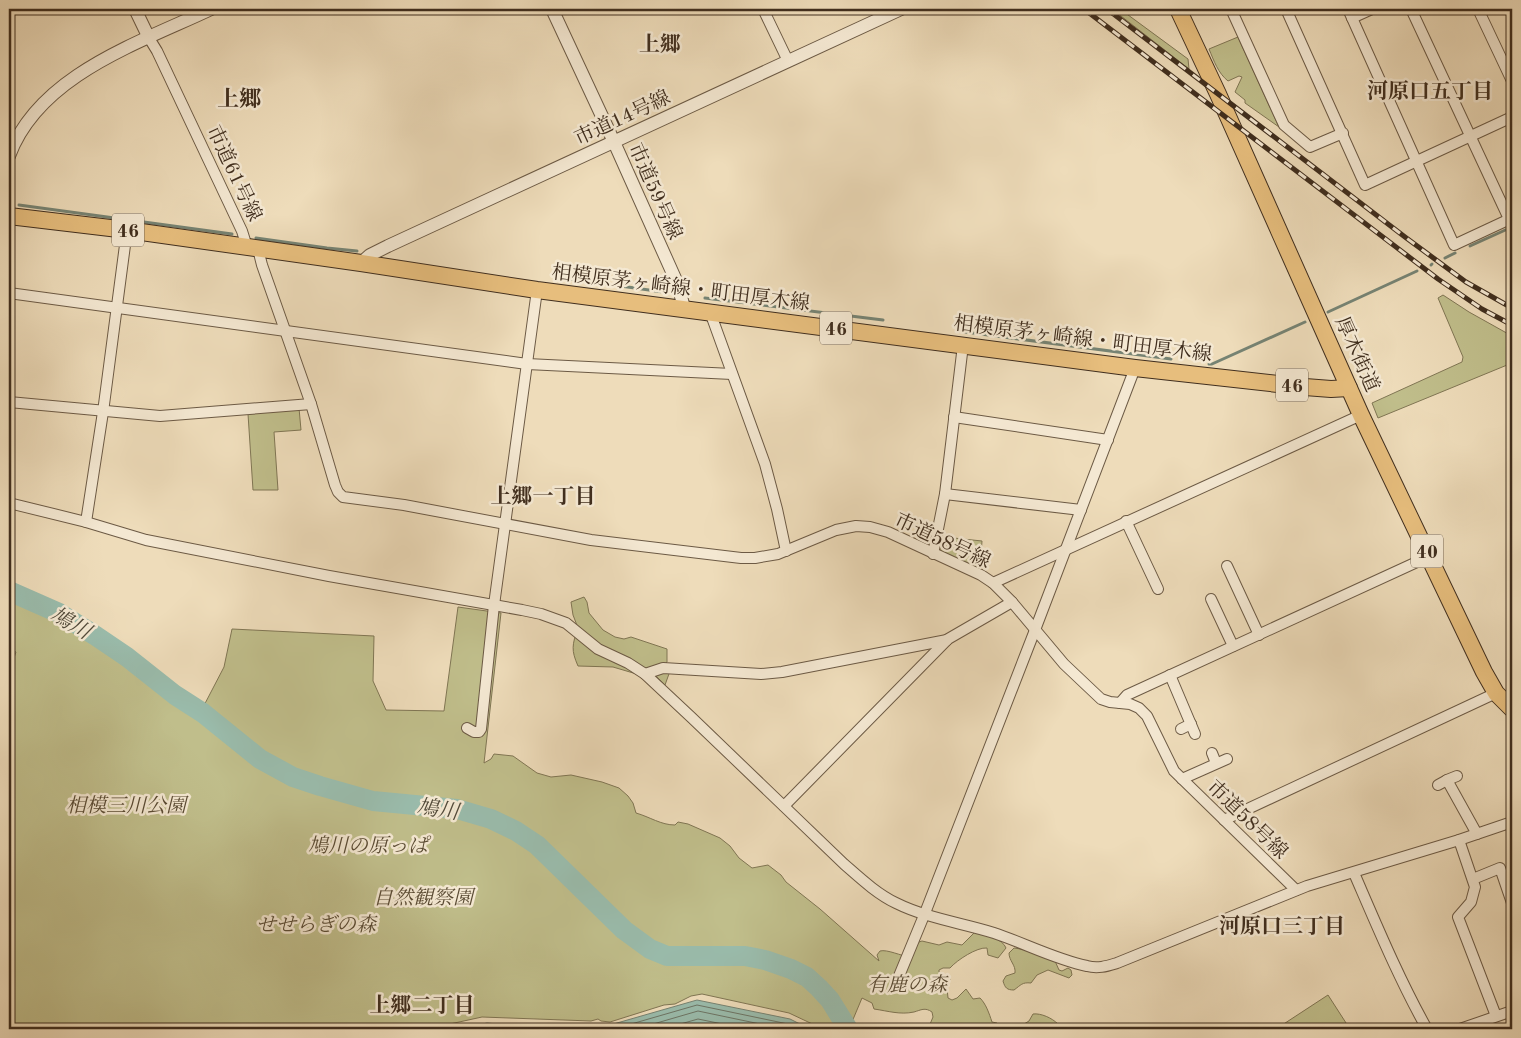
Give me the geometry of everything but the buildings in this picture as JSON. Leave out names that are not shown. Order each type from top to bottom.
[{"type":"main road","name":"厚木街道","points":[[1179,9],[1361,415],[1496,693],[1512,709]]},
{"type":"main road","name":"相模原茅ヶ崎線・町田厚木線","points":[[9,216],[127,230],[536,290],[1135,368],[1305,387],[1349,388]]},
{"type":"street","name":"市道61号線","points":[[135,9],[242,231],[262,265],[311,404],[338,492],[343,497],[404,505],[505,524]]},
{"type":"street","points":[[9,156],[20,131],[29,118],[59,89],[119,52],[211,9]]},
{"type":"street","name":"市道59号線","points":[[552,9],[678,285],[684,308]]},
{"type":"street","points":[[763,9],[788,61]]},
{"type":"street","name":"市道14号線","points":[[361,263],[370,255],[388,246],[901,9]]},
{"type":"street","points":[[1231,9],[1284,126],[1310,147],[1343,133]]},
{"type":"street","points":[[1286,9],[1366,185],[1512,117]]},
{"type":"street","points":[[1372,9],[1350,13],[1454,245],[1510,218],[1411,9]]},
{"type":"street","points":[[1478,9],[1512,82]]},
{"type":"street","points":[[86,522],[103,412],[127,230]]},
{"type":"street","points":[[467,728],[474,732],[479,732],[481,729],[494,605],[536,290]]},
{"type":"street","points":[[9,293],[527,364],[732,374]]},
{"type":"street","points":[[710,312],[765,464],[786,551]]},
{"type":"street","points":[[933,554],[945,494],[962,345]]},
{"type":"street","points":[[899,976],[1035,630],[1135,368]]},
{"type":"street","points":[[9,402],[103,412],[176,416],[311,404]]},
{"type":"street","points":[[993,583],[1361,415]]},
{"type":"street","points":[[954,416],[1108,440]]},
{"type":"street","points":[[945,494],[1081,510]]},
{"type":"street","points":[[9,503],[161,543],[320,575],[541,614],[566,624],[598,649],[628,663],[645,674],[865,883],[896,903],[995,933],[1087,966],[1104,967],[1117,963],[1296,890],[1460,840],[1512,822]]},
{"type":"street","points":[[1126,522],[1158,589]]},
{"type":"street","name":"市道58号線","points":[[505,524],[591,540],[741,558],[770,556],[830,532],[856,526],[870,527],[888,532],[981,575],[993,583],[1012,602],[1064,664],[1097,696],[1105,701],[1130,704],[1139,708],[1147,716],[1174,771],[1296,890]]},
{"type":"street","points":[[1120,703],[1128,695],[1170,675],[1430,556]]},
{"type":"street","points":[[1227,566],[1259,634]]},
{"type":"street","points":[[1211,599],[1233,646]]},
{"type":"street","points":[[784,806],[948,639],[1012,602]]},
{"type":"street","points":[[645,674],[663,668],[761,674],[782,672],[948,639]]},
{"type":"street","points":[[1170,675],[1193,729],[1180,729]]},
{"type":"street","points":[[1224,820],[1496,693]]},
{"type":"street","points":[[1212,753],[1216,764]]},
{"type":"street","points":[[1182,779],[1227,759]]},
{"type":"street","points":[[1457,776],[1442,782],[1477,834]]},
{"type":"street","points":[[1460,840],[1475,887],[1471,902],[1458,918],[1496,1016]]},
{"type":"street","points":[[1473,879],[1500,868],[1512,903]]},
{"type":"street","points":[[1354,873],[1390,957],[1427,1029]]},
{"type":"street","points":[[1460,1029],[1512,1011]]},
{"type":"green space","points":[[1112,9],[1120,9],[1188,59],[1189,69]]},
{"type":"green space","points":[[1238,37],[1279,127],[1245,103],[1245,100],[1235,92],[1242,77],[1239,76],[1228,81],[1222,74],[1209,49]]},
{"type":"green space","points":[[1443,295],[1512,336],[1512,363],[1378,418],[1372,403],[1462,362],[1463,357],[1438,298]]},
{"type":"green space","points":[[299,408],[301,430],[274,432],[278,490],[253,490],[248,414]]},
{"type":"green space","points":[[944,537],[982,541],[981,556],[977,570],[940,555],[940,544]]},
{"type":"green space","points":[[584,597],[589,613],[603,630],[615,637],[624,639],[631,637],[667,649],[667,662],[660,670],[670,671],[665,685],[655,675],[640,675],[613,667],[578,666],[573,647],[578,628],[571,602]]},
{"type":"green space","points":[[9,598],[59,621],[124,661],[199,715],[224,667],[232,629],[374,636],[373,681],[386,710],[444,711],[458,607],[501,613],[484,763],[491,759],[494,754],[513,756],[537,773],[551,777],[571,775],[602,782],[619,788],[628,796],[633,803],[636,813],[665,824],[675,825],[678,822],[688,824],[720,838],[730,846],[739,858],[752,868],[768,865],[781,875],[786,882],[879,961],[877,955],[880,951],[910,957],[916,943],[922,941],[939,945],[947,942],[962,945],[975,932],[998,940],[1006,948],[998,958],[988,955],[987,948],[983,948],[957,961],[950,968],[939,970],[939,972],[950,979],[947,988],[948,998],[952,1000],[957,998],[966,989],[973,999],[980,998],[982,1000],[992,1022],[997,1023],[1001,1029],[928,1029],[933,1017],[930,1010],[923,1009],[904,1013],[874,1009],[872,1003],[862,998],[849,1029],[823,1029],[789,1013],[702,994],[691,996],[675,1004],[664,1005],[610,1022],[598,1019],[591,1021],[482,1017],[427,1029],[367,1029],[282,1025],[231,1026],[216,1029],[9,1029],[9,672],[16,652],[9,649]]},
{"type":"green space","points":[[1014,948],[1027,950],[1055,961],[1059,970],[1062,971],[1068,968],[1071,970],[1072,975],[1069,978],[1048,970],[1037,975],[1031,983],[1024,983],[1014,990],[1008,989],[1003,981],[1006,976],[1015,973],[1009,953]]},
{"type":"green space","points":[[1328,995],[1348,1026],[1343,1029],[1276,1029]]},
{"type":"green space","points":[[1033,1014],[1046,1016],[1058,1024],[1058,1029],[1001,1029],[1024,1024],[1029,1021]]},
{"type":"water","points":[[697,1000],[790,1019],[810,1029],[457,1029],[487,1023],[529,1027],[610,1025]]},
{"type":"waterway","points":[[19,205],[232,234]]},
{"type":"waterway","points":[[1470,246],[1512,227]]},
{"type":"waterway","points":[[256,238],[357,251]]},
{"type":"waterway","points":[[1445,258],[1455,253]]},
{"type":"waterway","points":[[1328,312],[1417,271]]},
{"type":"waterway","points":[[571,279],[663,292]]},
{"type":"waterway","points":[[705,298],[883,320]]},
{"type":"waterway","points":[[1209,364],[1305,322]]},
{"type":"waterway","points":[[958,331],[1171,359]]},
{"type":"waterway","name":"鳩川","points":[[9,591],[59,613],[96,636],[127,657],[175,695],[203,713],[260,759],[293,777],[373,801],[457,809],[491,819],[516,831],[537,845],[624,930],[650,949],[667,956],[745,956],[765,960],[791,969],[807,977],[819,988],[830,1000],[848,1029]]},
{"type":"railway","points":[[1084,9],[1438,279],[1482,309],[1512,325]]},
{"type":"railway","points":[[1107,9],[1405,237],[1466,282],[1512,308]]},
{"type":"district","name":"上郷","points":[[660,44]]},
{"type":"district","name":"河原口五丁目","points":[[1430,91]]},
{"type":"district","name":"上郷","points":[[239,98]]},
{"type":"district","name":"上郷一丁目","points":[[543,496]]},
{"type":"district","name":"河原口三丁目","points":[[1282,926]]},
{"type":"district","name":"上郷二丁目","points":[[422,1005]]},
{"type":"park label","name":"相模三川公園","points":[[126,805]]},
{"type":"park label","name":"鳩川の原っぱ","points":[[368,845]]},
{"type":"park label","name":"自然観察園","points":[[423,897]]},
{"type":"park label","name":"せせらぎの森","points":[[316,924]]},
{"type":"park label","name":"有鹿の森","points":[[907,984]]}]
